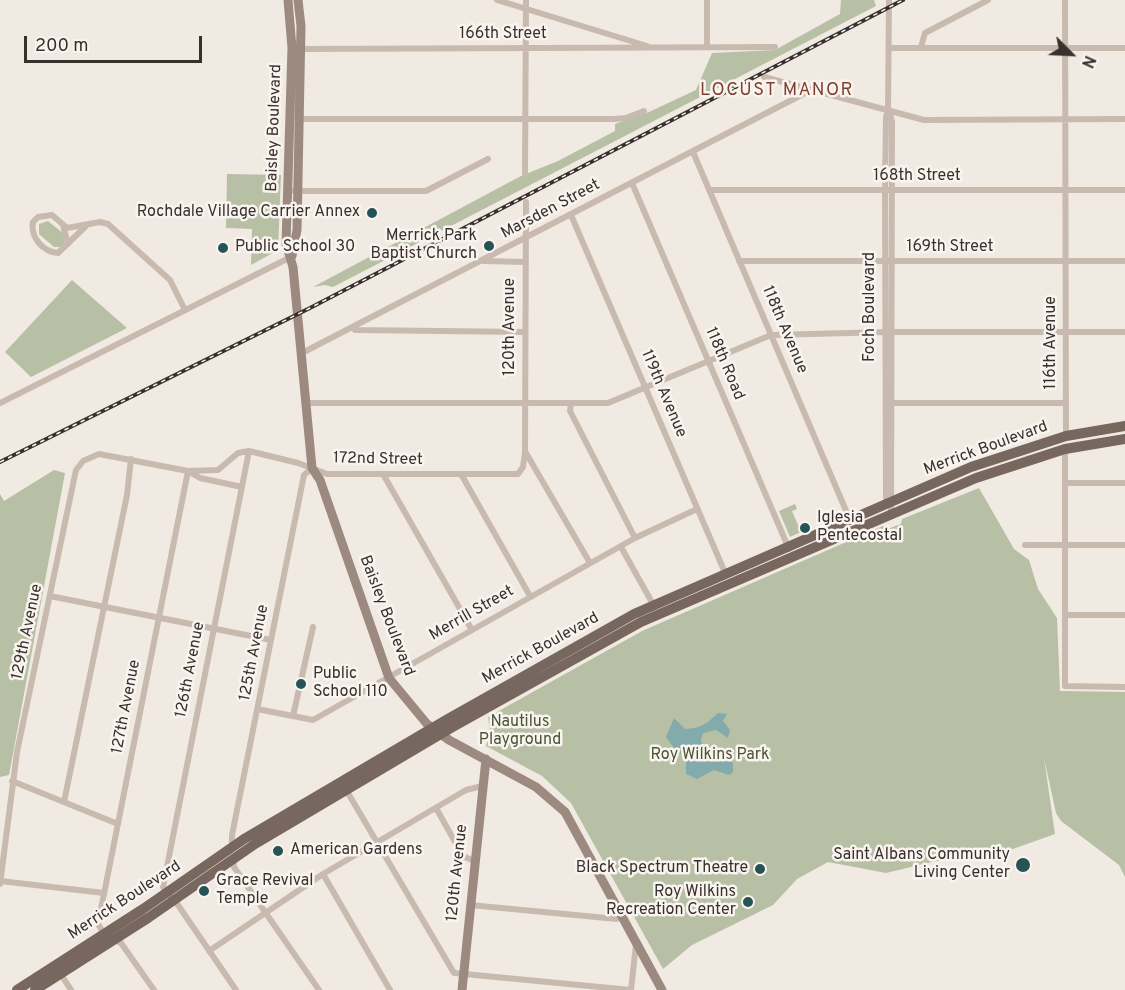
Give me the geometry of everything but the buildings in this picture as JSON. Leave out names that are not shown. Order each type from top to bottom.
[{"type":"main road","name":"Baisley Boulevard","points":[[288,0],[296,48]]},
{"type":"main road","name":"Baisley Boulevard","points":[[298,0],[292,191],[297,241],[292,256],[312,468],[320,480],[390,678],[438,732],[536,786],[565,812],[662,990]]},
{"type":"main road","name":"Merrick Boulevard","points":[[790,552],[850,520],[970,467],[1066,436],[1125,426]]},
{"type":"main road","name":"Merrick Boulevard","points":[[17,990],[109,937],[232,853],[438,732],[656,609],[790,552],[891,516],[976,478],[1065,449],[1125,439]]},
{"type":"main road","name":"120th Avenue","points":[[462,990],[486,759]]},
{"type":"main road","name":"Merrick Boulevard","points":[[35,990],[57,969]]},
{"type":"street","points":[[497,0],[654,48]]},
{"type":"street","points":[[525,173],[526,0]]},
{"type":"street","points":[[707,0],[707,47]]},
{"type":"street","name":"Foch Boulevard","points":[[889,0],[888,111],[886,117],[889,190],[891,516]]},
{"type":"street","points":[[921,47],[925,33],[988,0]]},
{"type":"street","name":"116th Avenue","points":[[1065,0],[1065,686],[1125,687]]},
{"type":"street","name":"166th Street","points":[[296,48],[776,47]]},
{"type":"street","points":[[889,48],[1125,48]]},
{"type":"street","points":[[764,76],[924,120],[1125,119]]},
{"type":"street","name":"Marsden Street","points":[[300,354],[352,330],[813,89]]},
{"type":"street","points":[[295,119],[626,118],[644,111]]},
{"type":"street","name":"118th Avenue","points":[[693,152],[850,520]]},
{"type":"street","points":[[292,191],[426,191],[489,159]]},
{"type":"street","name":"118th Road","points":[[632,183],[790,552]]},
{"type":"street","name":"168th Street","points":[[709,190],[1125,190]]},
{"type":"street","name":"120th Avenue","points":[[525,453],[526,202]]},
{"type":"street","name":"119th Avenue","points":[[572,214],[727,578]]},
{"type":"street","points":[[86,226],[64,250],[51,253],[33,237],[31,231],[33,222],[45,215],[52,215],[63,225],[73,228],[100,222],[114,228],[171,280],[185,310]]},
{"type":"street","points":[[63,225],[69,244]]},
{"type":"street","points":[[0,403],[292,256]]},
{"type":"street","points":[[483,261],[526,262]]},
{"type":"street","name":"169th Street","points":[[740,261],[1125,261]]},
{"type":"street","points":[[352,330],[525,332]]},
{"type":"street","points":[[305,403],[608,403],[771,335],[889,332],[1125,332]]},
{"type":"street","points":[[889,403],[1065,403]]},
{"type":"street","points":[[571,404],[570,411],[635,538]]},
{"type":"street","points":[[64,802],[127,495],[131,459],[188,471],[218,470],[238,453],[249,451]]},
{"type":"street","name":"172nd Street","points":[[249,451],[327,474],[518,474],[523,467],[525,453]]},
{"type":"street","name":"126th Avenue","points":[[170,896],[163,887],[163,881],[249,451]]},
{"type":"street","points":[[525,453],[590,563]]},
{"type":"street","name":"129th Avenue","points":[[0,883],[12,781],[76,470],[83,460],[99,454],[131,459]]},
{"type":"street","name":"125th Avenue","points":[[232,853],[232,835],[304,475],[312,468]]},
{"type":"street","points":[[188,471],[200,477],[242,487]]},
{"type":"street","name":"127th Avenue","points":[[109,937],[98,924],[188,471]]},
{"type":"street","points":[[383,474],[472,630]]},
{"type":"street","points":[[461,474],[530,596]]},
{"type":"street","points":[[1066,483],[1125,483]]},
{"type":"street","name":"Merrill Street","points":[[257,710],[312,720],[635,538],[697,509]]},
{"type":"street","points":[[1025,545],[1125,545]]},
{"type":"street","points":[[621,547],[656,609]]},
{"type":"street","points":[[50,596],[271,640]]},
{"type":"street","points":[[1066,615],[1125,615]]},
{"type":"street","points":[[293,716],[314,627]]},
{"type":"street","points":[[12,781],[118,824]]},
{"type":"street","points":[[209,951],[323,874],[466,790],[482,786]]},
{"type":"street","points":[[344,787],[451,971],[632,990],[636,944]]},
{"type":"street","points":[[436,808],[463,856],[474,861]]},
{"type":"street","points":[[232,853],[234,867],[319,990]]},
{"type":"street","points":[[323,874],[390,990]]},
{"type":"street","points":[[0,883],[104,893]]},
{"type":"street","points":[[170,896],[236,990]]},
{"type":"street","points":[[470,905],[617,919],[622,915]]},
{"type":"street","points":[[109,937],[121,943],[154,990]]},
{"type":"street","points":[[57,969],[71,990]]},
{"type":"green space","points":[[841,0],[874,0],[876,6],[333,287],[325,285],[313,287],[521,176],[558,161],[615,131],[615,124],[649,112],[696,90],[712,53],[775,50],[840,14]]},
{"type":"green space","points":[[227,174],[281,175],[278,250],[251,265],[252,229],[226,228]]},
{"type":"green space","points":[[48,221],[64,234],[64,244],[60,247],[54,247],[39,234],[39,224]]},
{"type":"green space","points":[[72,280],[127,328],[31,377],[5,352]]},
{"type":"green space","points":[[54,470],[65,473],[9,775],[0,777],[0,494],[4,501]]},
{"type":"green space","name":"Roy Wilkins Park","points":[[979,488],[1014,549],[1029,560],[1038,589],[1057,618],[1060,691],[1125,692],[1125,877],[1119,865],[1061,821],[1056,813],[1044,758],[1055,834],[1010,850],[940,860],[886,873],[828,862],[797,879],[773,905],[692,945],[663,969],[571,803],[542,776],[486,746],[490,731],[488,717],[642,631],[883,526],[890,528],[901,524],[902,519]]},
{"type":"green space","points":[[795,504],[797,509],[792,511],[801,532],[790,537],[779,511]]},
{"type":"water","points":[[718,713],[727,714],[723,721],[730,730],[728,738],[716,730],[703,733],[701,740],[703,751],[725,751],[726,758],[733,763],[733,772],[729,775],[714,770],[697,779],[686,774],[686,755],[678,753],[666,737],[674,718],[685,729],[696,728]]},
{"type":"railway","points":[[0,462],[310,308],[903,0]]},
{"type":"place","name":"Rochdale Village Carrier Annex","points":[[372,213]]},
{"type":"place","name":"Merrick Park Baptist Church","points":[[489,246]]},
{"type":"place","name":"Public School 30","points":[[223,248]]},
{"type":"place","name":"Iglesia Pentecostal","points":[[805,528]]},
{"type":"place","name":"Public School 110","points":[[301,684]]},
{"type":"place","name":"American Gardens","points":[[278,851]]},
{"type":"place","name":"Saint Albans Community Living Center","points":[[1023,865]]},
{"type":"place","name":"Black Spectrum Theatre","points":[[760,869]]},
{"type":"place","name":"Grace Revival Temple","points":[[204,891]]},
{"type":"place","name":"Roy Wilkins Recreation Center","points":[[748,902]]},
{"type":"district","name":"LOCUST MANOR","points":[[777,91]]},
{"type":"park label","name":"Nautilus Playground","points":[[520,732]]}]
